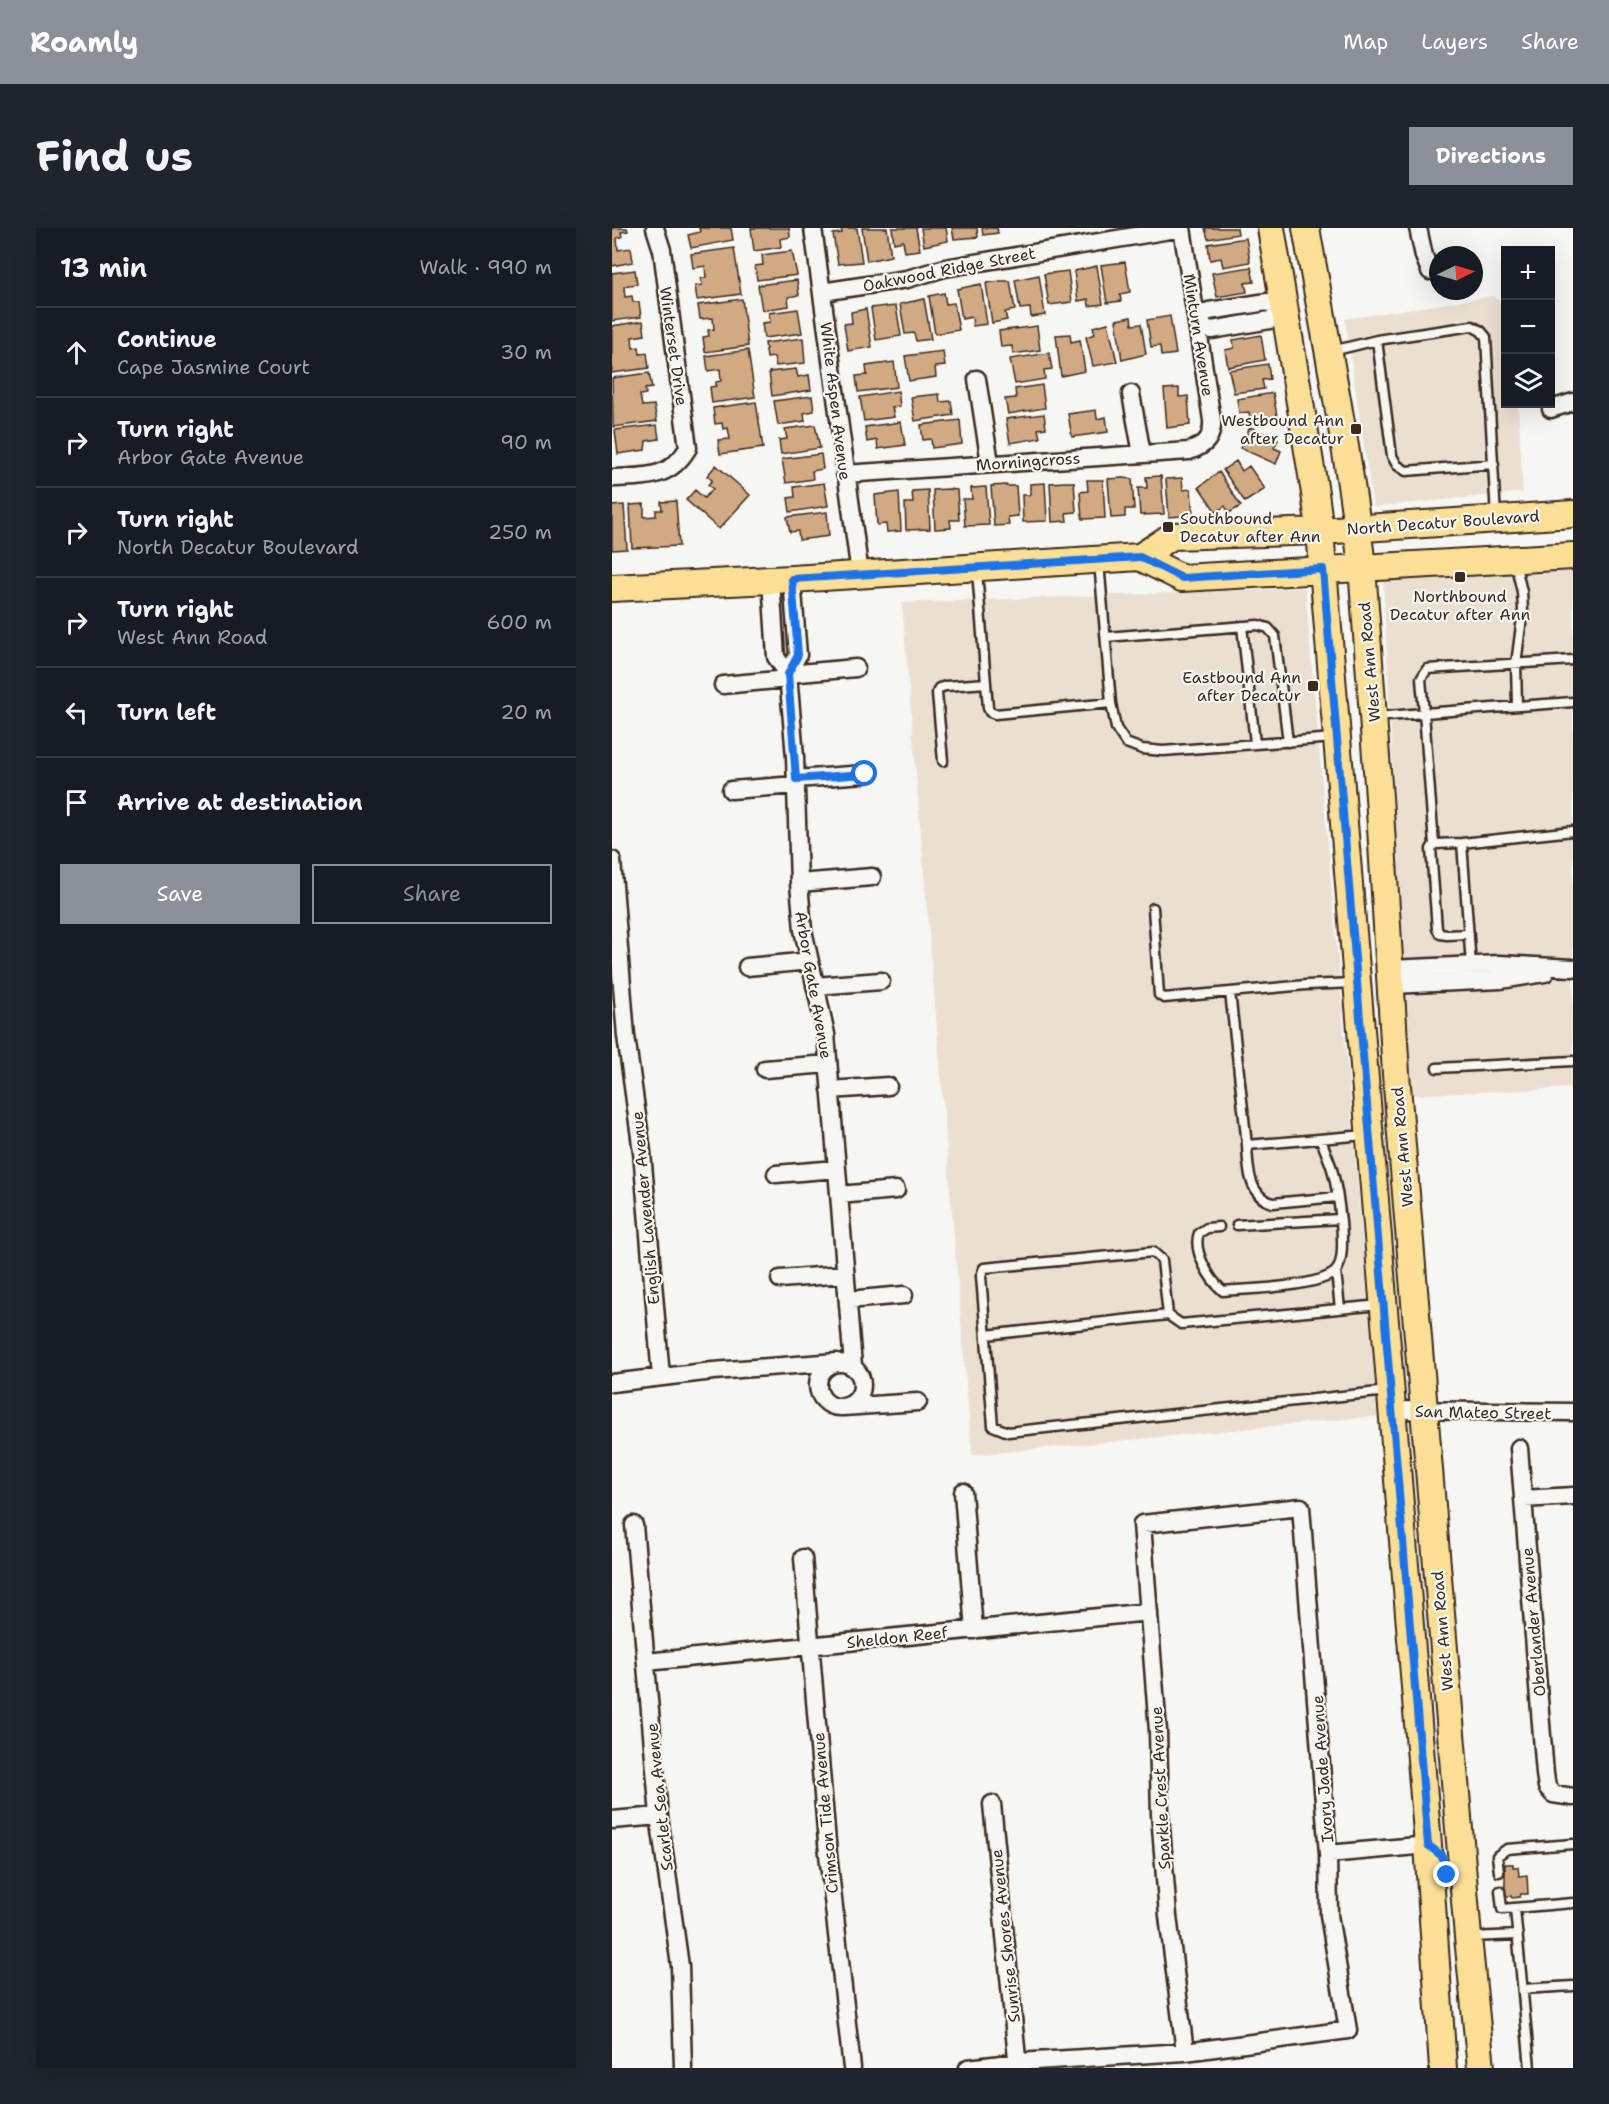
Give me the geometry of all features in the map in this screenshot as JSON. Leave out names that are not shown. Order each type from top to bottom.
[{"type":"main road","name":"West Ann Road","points":[[1271,228],[1320,531],[1428,1845],[1443,2068]]},
{"type":"main road","name":"West Ann Road","points":[[1306,228],[1362,567],[1396,1074],[1423,1411],[1481,2068]]},
{"type":"main road","name":"North Decatur Boulevard","points":[[612,588],[781,580],[1140,557],[1172,536],[1320,531],[1573,513]]},
{"type":"main road","points":[[1140,557],[1182,578],[1573,556]]},
{"type":"main road","points":[[1348,870],[1368,946],[1390,977]]},
{"type":"main road","points":[[1357,983],[1377,1002],[1396,1074]]},
{"type":"main road","points":[[1455,1767],[1445,1804],[1428,1845],[1442,1856],[1447,1875],[1452,1932],[1468,1937]]},
{"type":"street","name":"Winterset Drive","points":[[612,478],[664,472],[679,463],[688,448],[662,250],[655,228]]},
{"type":"street","name":"White Aspen Avenue","points":[[813,228],[860,574]]},
{"type":"street","name":"Oakwood Ridge Street","points":[[822,292],[907,279],[945,267],[1182,228]]},
{"type":"street","name":"Minturn Avenue","points":[[1182,228],[1212,420],[1208,441]]},
{"type":"street","points":[[1418,228],[1429,269]]},
{"type":"street","points":[[1197,324],[1207,329],[1221,328],[1270,320],[1284,310]]},
{"type":"street","points":[[976,379],[990,463]]},
{"type":"street","points":[[1131,394],[1142,454]]},
{"type":"street","points":[[1551,409],[1573,402]]},
{"type":"street","name":"Morningcross","points":[[845,474],[1189,451],[1208,441]]},
{"type":"street","name":"Arbor Gate Avenue","points":[[781,580],[776,657],[788,677],[803,930],[826,1034],[848,1300],[845,1364]]},
{"type":"street","points":[[723,686],[856,668]]},
{"type":"street","points":[[731,790],[865,774]]},
{"type":"street","name":"English Lavender Avenue","points":[[612,860],[626,1036],[642,1152],[661,1377]]},
{"type":"street","points":[[799,883],[872,877]]},
{"type":"street","points":[[747,966],[810,961]]},
{"type":"street","points":[[1390,977],[1472,965],[1499,964],[1573,969]]},
{"type":"street","points":[[1390,977],[1501,980],[1573,969]]},
{"type":"street","points":[[815,986],[881,981]]},
{"type":"street","points":[[765,1069],[828,1064]]},
{"type":"street","points":[[830,1090],[888,1086]]},
{"type":"street","points":[[776,1174],[837,1169]]},
{"type":"street","points":[[839,1195],[896,1190]]},
{"type":"street","points":[[780,1279],[845,1274]]},
{"type":"street","points":[[848,1300],[904,1295]]},
{"type":"street","points":[[612,1383],[804,1363],[845,1364],[862,1379],[861,1394],[856,1401],[842,1407]]},
{"type":"street","points":[[845,1364],[824,1369],[818,1383],[822,1398],[834,1407],[918,1402]]},
{"type":"street","name":"San Mateo Street","points":[[1391,1400],[1423,1411],[1573,1412]]},
{"type":"street","name":"Oberlander Avenue","points":[[1519,1448],[1545,1774],[1547,1786],[1552,1794],[1573,1797]]},
{"type":"street","points":[[963,1492],[974,1630]]},
{"type":"street","points":[[1523,1498],[1573,1496]]},
{"type":"street","name":"Ivory Jade Avenue","points":[[1142,1524],[1301,1507],[1328,1854],[1329,1915],[1348,2030],[1185,2052]]},
{"type":"street","name":"Sparkle Crest Avenue","points":[[1142,1524],[1158,1731],[1160,1814],[1168,1916],[1185,2052]]},
{"type":"street","name":"Scarlet Sea Avenue","points":[[634,1525],[659,1816],[680,1966],[683,2068]]},
{"type":"street","name":"Crimson Tide Avenue","points":[[803,1558],[828,1854],[852,2068]]},
{"type":"street","name":"Sheldon Reef","points":[[646,1662],[1149,1612]]},
{"type":"street","name":"Sunrise Shores Avenue","points":[[992,1804],[1018,2065]]},
{"type":"street","points":[[612,1820],[659,1816]]},
{"type":"street","points":[[1328,1854],[1428,1845]]},
{"type":"street","points":[[968,2068],[1185,2052]]},
{"type":"lane","points":[[1328,351],[1377,340],[1472,327],[1481,331],[1486,337],[1496,517]]},
{"type":"lane","points":[[1377,340],[1392,456],[1397,465],[1406,471],[1494,464]]},
{"type":"lane","points":[[1515,559],[1523,610],[1516,664],[1516,706]]},
{"type":"lane","points":[[1099,560],[1111,703],[1116,728],[1126,743],[1142,749],[1163,751],[1337,738]]},
{"type":"lane","points":[[977,567],[990,712],[995,714],[1111,703]]},
{"type":"lane","points":[[1106,637],[1258,625],[1268,628],[1275,636],[1288,742]]},
{"type":"lane","points":[[1242,626],[1255,743]]},
{"type":"lane","points":[[1469,934],[1440,934],[1437,929],[1431,849],[1434,844],[1421,679],[1427,669],[1573,660]]},
{"type":"lane","points":[[943,761],[937,693],[939,688],[986,683]]},
{"type":"lane","points":[[1373,717],[1573,702]]},
{"type":"lane","points":[[1434,844],[1573,831]]},
{"type":"lane","points":[[1462,843],[1472,965]]},
{"type":"lane","points":[[1153,908],[1159,995],[1164,998],[1357,983]]},
{"type":"lane","points":[[1230,992],[1249,1172],[1256,1192],[1265,1201],[1273,1203],[1337,1197]]},
{"type":"lane","points":[[1437,1068],[1573,1061]]},
{"type":"lane","points":[[1247,1144],[1370,1135]]},
{"type":"lane","points":[[1219,1227],[1207,1228],[1199,1233],[1197,1245],[1215,1284],[1224,1291],[1295,1284],[1326,1278],[1336,1271],[1341,1263],[1340,1219],[1332,1169],[1321,1139]]},
{"type":"lane","points":[[1237,1226],[1340,1219]]},
{"type":"lane","points":[[1168,1315],[1162,1260],[1153,1252],[984,1268],[981,1276],[993,1426],[1008,1432],[1391,1400]]},
{"type":"lane","points":[[1336,1271],[1340,1309]]},
{"type":"lane","points":[[986,1335],[1168,1315],[1181,1324],[1383,1305]]},
{"type":"lane","points":[[1499,1872],[1497,1856],[1507,1849],[1573,1844]]},
{"type":"lane","points":[[1500,1891],[1502,1909],[1573,1903]]},
{"type":"lane","points":[[1515,1909],[1530,2068]]},
{"type":"lane","points":[[1468,1937],[1518,1935]]},
{"type":"lane","points":[[1522,1989],[1573,1986]]},
{"type":"shaded area","points":[[1493,296],[1501,303],[1501,408],[1518,408],[1523,492],[1373,507],[1345,319],[1467,300],[1483,300],[1483,298]]},
{"type":"shaded area","points":[[1573,568],[1573,1088],[1410,1095],[1383,579]]},
{"type":"shaded area","points":[[1305,588],[1378,1416],[972,1455],[902,603]]},
{"type":"building","points":[[612,228],[627,228],[628,231],[621,232],[622,237],[617,238],[618,250],[631,248],[633,262],[612,266]]},
{"type":"building","points":[[699,228],[731,228],[733,240],[691,248],[688,235],[700,232]]},
{"type":"building","points":[[751,228],[789,228],[790,237],[780,239],[781,247],[754,251]]},
{"type":"building","points":[[841,228],[857,228],[862,262],[838,264],[833,234],[842,233]]},
{"type":"building","points":[[862,228],[887,228],[891,256],[867,261]]},
{"type":"building","points":[[892,228],[916,228],[920,250],[905,252],[903,241],[894,243]]},
{"type":"building","points":[[921,228],[946,228],[948,241],[924,246]]},
{"type":"building","points":[[952,228],[977,228],[978,237],[954,239]]},
{"type":"building","points":[[982,228],[997,228],[998,233],[983,235]]},
{"type":"building","points":[[1205,228],[1237,228],[1238,234],[1208,239]]},
{"type":"building","points":[[1246,238],[1250,262],[1223,267],[1221,258],[1210,260],[1208,244]]},
{"type":"building","points":[[734,248],[741,294],[697,300],[695,286],[702,285],[701,278],[706,278],[705,266],[693,268],[691,254]]},
{"type":"building","points":[[792,251],[797,275],[757,280],[755,266],[763,265],[762,255]]},
{"type":"building","points":[[1125,262],[1130,292],[1120,294],[1121,301],[1107,303],[1101,265]]},
{"type":"building","points":[[1097,266],[1103,304],[1089,306],[1088,299],[1078,301],[1074,271]]},
{"type":"building","points":[[1251,267],[1254,282],[1245,283],[1247,292],[1217,297],[1212,273]]},
{"type":"building","points":[[635,270],[637,284],[624,286],[625,297],[632,296],[633,302],[639,302],[641,317],[612,321],[612,273]]},
{"type":"building","points":[[1068,271],[1072,302],[1049,305],[1044,274]]},
{"type":"building","points":[[1039,275],[1045,315],[1031,317],[1030,308],[1020,309],[1015,280]]},
{"type":"building","points":[[797,280],[799,295],[788,297],[789,306],[762,310],[758,285]]},
{"type":"building","points":[[1010,281],[1015,310],[1005,312],[1007,320],[992,323],[986,283]]},
{"type":"building","points":[[981,284],[987,324],[973,326],[972,317],[962,319],[957,289]]},
{"type":"building","points":[[944,293],[946,304],[954,303],[959,330],[935,334],[929,296]]},
{"type":"building","points":[[742,299],[748,346],[705,352],[703,337],[709,336],[708,330],[714,329],[713,318],[700,319],[698,305]]},
{"type":"building","points":[[924,299],[931,339],[916,341],[914,333],[905,334],[900,304]]},
{"type":"building","points":[[896,306],[901,336],[876,340],[871,308]]},
{"type":"building","points":[[798,309],[802,333],[764,338],[762,323],[770,322],[769,313]]},
{"type":"building","points":[[866,309],[872,347],[848,351],[844,324],[852,323],[851,312]]},
{"type":"building","points":[[1170,316],[1176,354],[1161,356],[1160,346],[1151,347],[1147,320]]},
{"type":"building","points":[[1131,317],[1132,325],[1141,324],[1146,354],[1122,360],[1116,320]]},
{"type":"building","points":[[643,321],[645,335],[632,337],[633,348],[639,347],[640,354],[647,353],[649,368],[612,373],[612,326]]},
{"type":"building","points":[[1108,323],[1117,362],[1093,366],[1086,337],[1095,334],[1093,327]]},
{"type":"building","points":[[1037,326],[1040,350],[1013,354],[1012,346],[1001,347],[999,331]]},
{"type":"building","points":[[1070,334],[1071,342],[1080,340],[1085,371],[1061,376],[1056,335]]},
{"type":"building","points":[[1261,335],[1265,360],[1228,367],[1225,350],[1234,348],[1233,340]]},
{"type":"building","points":[[803,338],[805,363],[776,366],[774,357],[767,358],[765,343]]},
{"type":"building","points":[[748,350],[755,397],[712,403],[710,387],[716,386],[716,382],[721,381],[720,369],[708,371],[706,356]]},
{"type":"building","points":[[943,351],[945,366],[935,367],[936,377],[909,381],[905,356]]},
{"type":"building","points":[[1049,353],[1052,369],[1044,370],[1045,379],[1015,384],[1010,359]]},
{"type":"building","points":[[894,362],[897,387],[858,392],[856,376],[867,375],[866,366]]},
{"type":"building","points":[[1268,364],[1270,379],[1262,380],[1264,389],[1234,393],[1229,370]]},
{"type":"building","points":[[796,369],[798,377],[809,375],[811,390],[772,396],[769,372]]},
{"type":"building","points":[[649,373],[652,388],[645,389],[646,394],[640,395],[642,406],[654,405],[657,421],[613,427],[612,378]]},
{"type":"building","points":[[1042,385],[1045,408],[1008,414],[1005,399],[1016,398],[1015,389]]},
{"type":"building","points":[[1179,388],[1179,397],[1188,396],[1190,425],[1167,428],[1164,389]]},
{"type":"building","points":[[898,391],[900,406],[892,407],[894,417],[864,421],[860,397]]},
{"type":"building","points":[[1273,393],[1277,416],[1250,420],[1249,412],[1239,413],[1237,399]]},
{"type":"building","points":[[939,394],[940,402],[951,401],[953,415],[915,421],[911,397]]},
{"type":"building","points":[[812,396],[814,411],[804,413],[805,421],[778,425],[774,401]]},
{"type":"building","points":[[756,402],[763,448],[720,454],[718,440],[730,439],[728,428],[723,429],[722,423],[715,424],[713,408]]},
{"type":"building","points":[[1096,410],[1097,419],[1106,417],[1108,432],[1072,437],[1068,414]]},
{"type":"building","points":[[1044,414],[1046,428],[1038,429],[1040,438],[1010,443],[1006,419]]},
{"type":"building","points":[[960,420],[962,444],[932,448],[931,439],[923,440],[921,425]]},
{"type":"building","points":[[901,422],[905,445],[878,449],[877,440],[867,442],[865,427]]},
{"type":"building","points":[[657,425],[659,439],[646,441],[645,450],[618,454],[615,430]]},
{"type":"building","points":[[815,425],[820,448],[781,454],[779,440],[787,439],[785,429]]},
{"type":"building","points":[[1250,427],[1278,440],[1274,448],[1281,451],[1276,464],[1240,448]]},
{"type":"building","points":[[821,454],[823,469],[812,471],[813,479],[786,483],[782,459]]},
{"type":"building","points":[[1236,461],[1242,471],[1249,466],[1265,489],[1245,502],[1223,470]]},
{"type":"building","points":[[716,465],[750,495],[719,529],[686,500],[695,490],[704,498],[713,489],[708,485],[712,480],[707,476]]},
{"type":"building","points":[[1219,472],[1241,506],[1229,513],[1225,506],[1216,512],[1199,487]]},
{"type":"building","points":[[1161,476],[1164,514],[1140,515],[1138,488],[1147,488],[1146,477]]},
{"type":"building","points":[[1182,478],[1183,490],[1191,489],[1193,515],[1169,517],[1166,479]]},
{"type":"building","points":[[1108,479],[1132,479],[1134,509],[1125,509],[1125,517],[1111,518]]},
{"type":"building","points":[[1087,480],[1103,480],[1105,518],[1082,519],[1080,492],[1088,491]]},
{"type":"building","points":[[1074,482],[1076,512],[1066,513],[1067,521],[1052,522],[1050,483]]},
{"type":"building","points":[[824,483],[828,506],[790,512],[788,498],[795,497],[794,487]]},
{"type":"building","points":[[1045,483],[1047,521],[1023,522],[1022,495],[1030,495],[1030,484]]},
{"type":"building","points":[[991,486],[1016,486],[1018,516],[1008,517],[1009,525],[994,526]]},
{"type":"building","points":[[986,487],[989,525],[965,526],[963,499],[972,499],[971,488]]},
{"type":"building","points":[[928,490],[930,529],[906,530],[905,503],[913,503],[912,491]]},
{"type":"building","points":[[933,490],[957,490],[959,520],[950,520],[951,528],[935,529]]},
{"type":"building","points":[[899,492],[901,531],[887,532],[886,524],[877,525],[875,495]]},
{"type":"building","points":[[676,501],[679,546],[632,548],[630,505],[644,504],[644,517],[656,516],[656,510],[662,510],[661,502]]},
{"type":"building","points":[[624,505],[627,549],[612,550],[612,506]]},
{"type":"building","points":[[827,512],[829,536],[799,540],[798,531],[790,532],[787,517]]},
{"type":"building","points":[[1505,1864],[1518,1867],[1519,1876],[1527,1875],[1528,1894],[1512,1898],[1511,1896],[1501,1897],[1501,1891],[1505,1890]]},
{"type":"place","name":"Westbound Ann after Decatur","points":[[1356,429]]},
{"type":"place","name":"Southbound Decatur after Ann","points":[[1168,527]]},
{"type":"place","name":"Northbound Decatur after Ann","points":[[1460,577]]},
{"type":"place","name":"Eastbound Ann after Decatur","points":[[1313,686]]},
{"type":"route","points":[[865,774],[796,779],[788,674],[798,655],[792,579],[1140,557],[1182,578],[1323,569],[1428,1845],[1442,1856],[1447,1875]]}]
